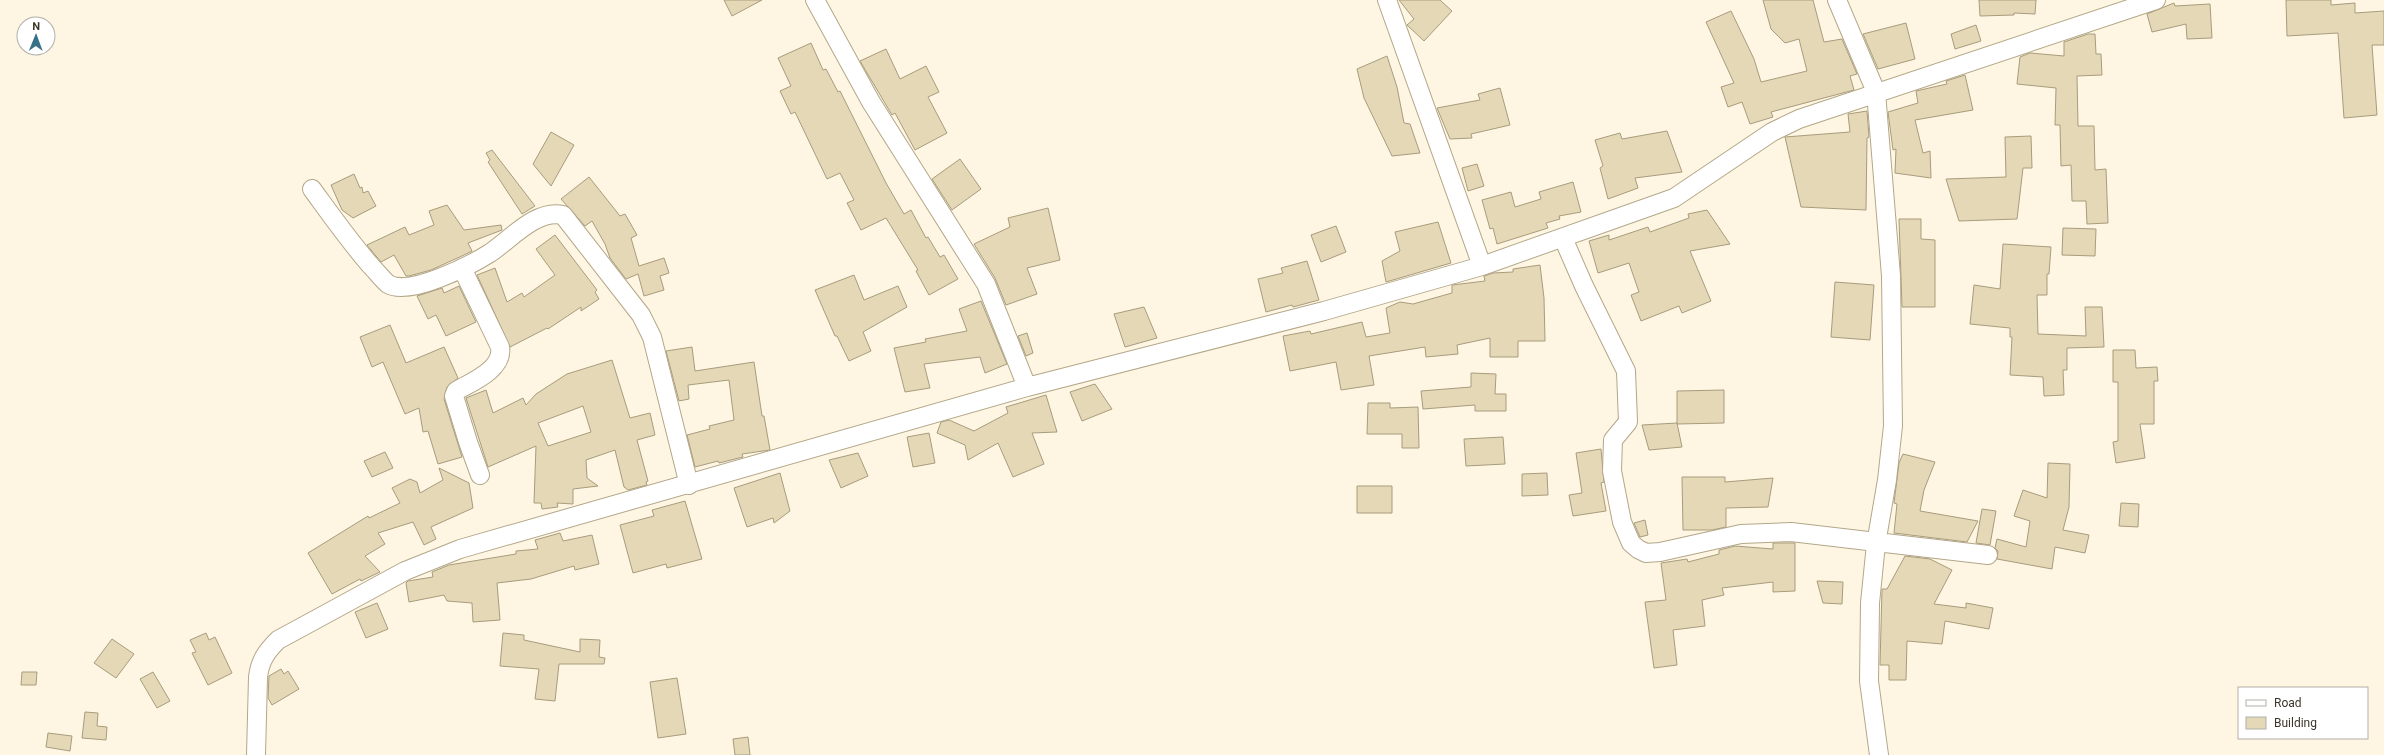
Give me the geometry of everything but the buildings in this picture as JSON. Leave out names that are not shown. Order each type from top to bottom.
[{"type":"street","points":[[815,0],[871,102],[986,284],[1027,388]]},
{"type":"street","points":[[1387,0],[1482,266]]},
{"type":"street","points":[[1837,0],[1876,92],[1893,333],[1893,426],[1887,480],[1876,541],[1870,603],[1869,681],[1879,755]]},
{"type":"street","points":[[256,755],[259,666],[268,650],[278,640],[405,571],[460,550],[1027,388],[1324,311],[1482,266],[1674,198],[1772,132],[1799,119],[1876,92],[2156,0]]},
{"type":"street","points":[[312,189],[362,256],[389,284],[408,288],[462,268],[489,253],[540,218],[556,214],[563,215],[641,315],[652,337],[689,485]]},
{"type":"street","points":[[1563,238],[1587,292],[1626,371],[1628,422],[1614,440],[1612,471],[1622,522],[1631,543],[1646,553],[1691,546],[1741,534],[1791,532],[1988,555]]},
{"type":"street","points":[[462,268],[500,347],[501,354],[498,363],[456,391],[454,396],[480,475]]}]
